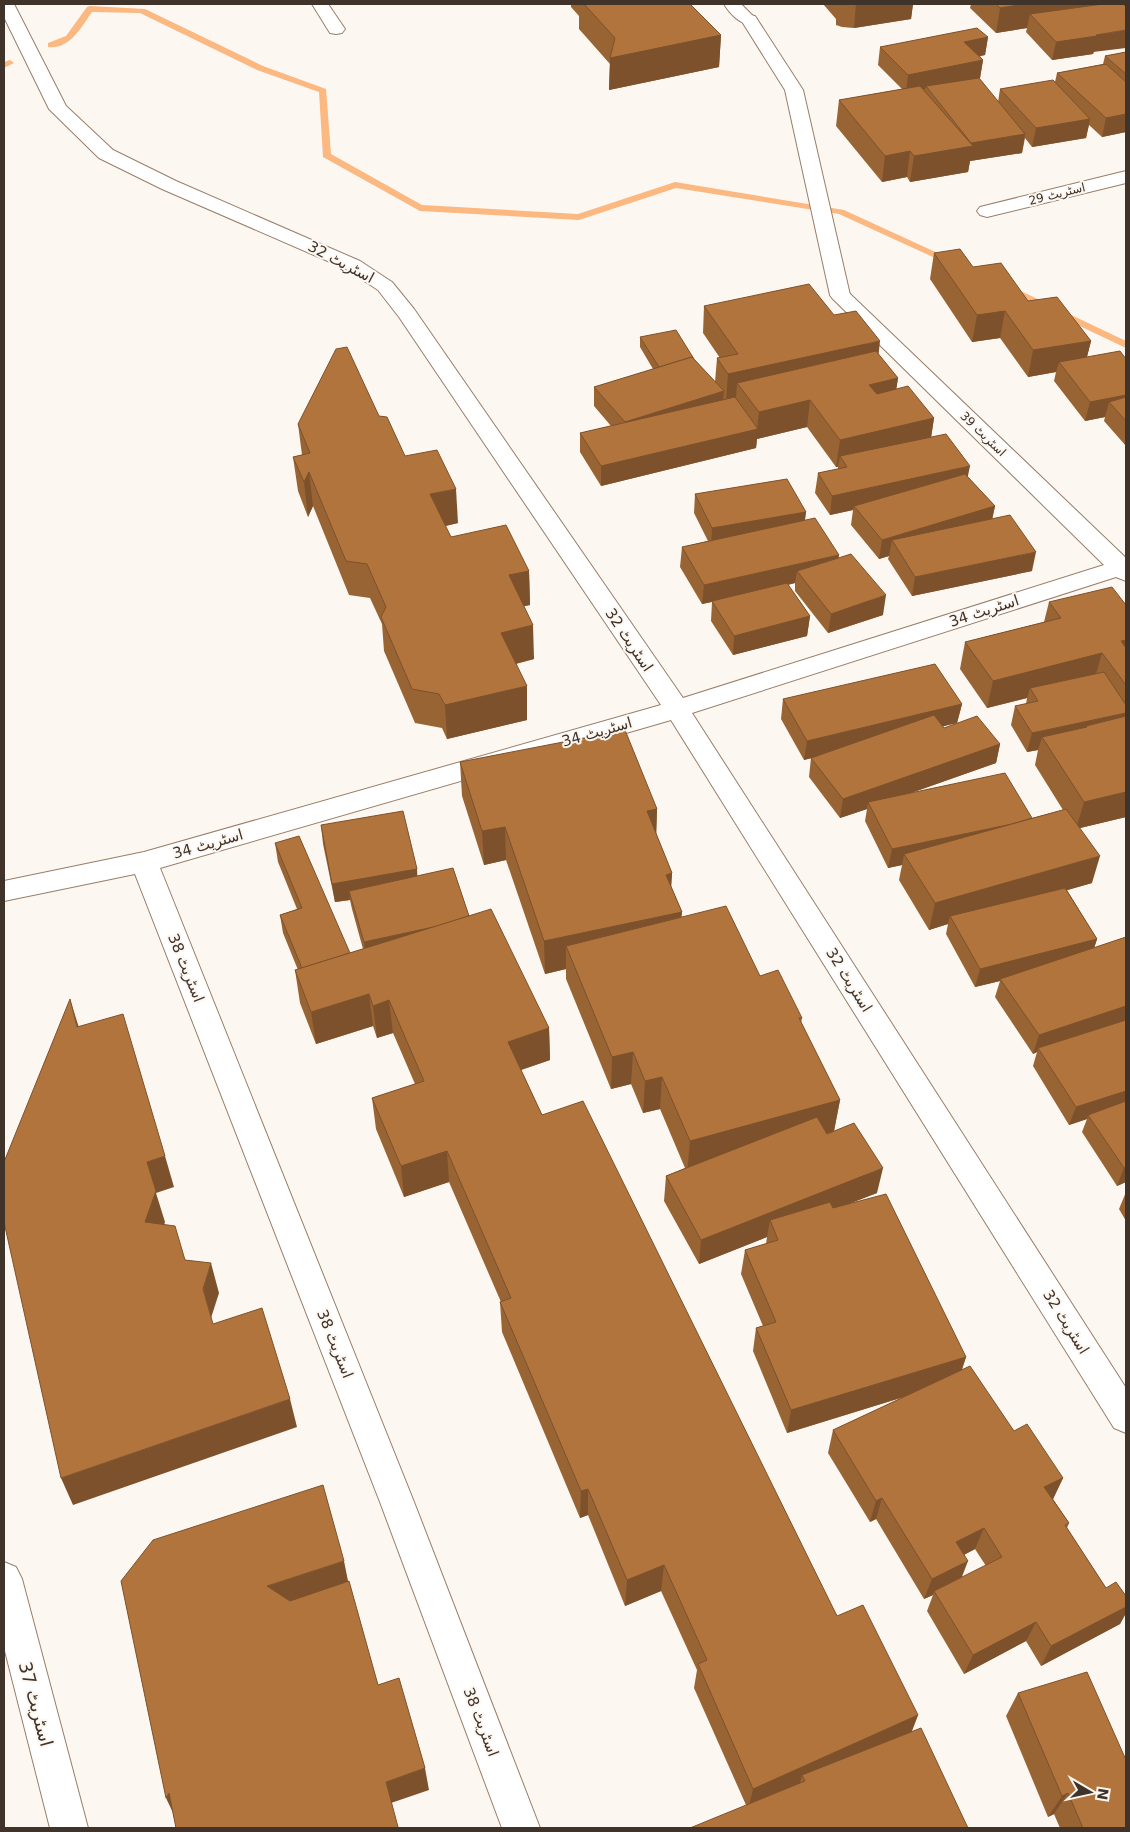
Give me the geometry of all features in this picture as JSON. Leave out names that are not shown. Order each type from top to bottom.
[{"type":"street","name":"اسٹریٹ 32","points":[[6,4],[58,109],[106,154],[169,185],[353,265],[385,286],[408,313],[677,709],[1126,1417]]},
{"type":"street","points":[[320,4],[336,29]]},
{"type":"street","name":"اسٹریٹ 39","points":[[732,4],[749,20],[794,90],[840,295],[1125,569]]},
{"type":"street","name":"اسٹریٹ 29","points":[[987,211],[1126,176]]},
{"type":"street","name":"اسٹریٹ 34","points":[[4,891],[144,862],[677,709],[1125,569]]},
{"type":"street","name":"اسٹریٹ 38","points":[[144,862],[397,1502],[522,1828]]},
{"type":"street","name":"اسٹریٹ 37","points":[[4,1579],[69,1828]]},
{"type":"building","points":[[584,4],[690,4],[721,35],[610,58],[615,38]]},
{"type":"building","points":[[996,4],[1025,4],[1000,8]]},
{"type":"building","points":[[1103,4],[1123,4],[1126,7],[1126,30],[1056,42],[1030,14]]},
{"type":"building","points":[[977,28],[988,37],[964,42],[983,60],[908,75],[880,47]]},
{"type":"building","points":[[1126,52],[1126,74],[1105,56]]},
{"type":"building","points":[[1106,64],[1126,82],[1126,114],[1106,118],[1057,73]]},
{"type":"building","points":[[979,78],[1025,134],[971,143],[926,86]]},
{"type":"building","points":[[1053,80],[1090,119],[1036,128],[1000,89]]},
{"type":"building","points":[[920,86],[973,146],[914,156],[910,151],[885,156],[839,100]]},
{"type":"building","points":[[960,249],[973,267],[1001,263],[1028,301],[1057,297],[1091,341],[1033,350],[1005,311],[977,315],[934,253]]},
{"type":"building","points":[[809,284],[834,315],[856,311],[880,341],[728,374],[717,358],[738,354],[704,306]]},
{"type":"building","points":[[676,330],[694,359],[692,357],[659,367],[640,337]]},
{"type":"building","points":[[347,347],[379,416],[387,417],[405,456],[437,450],[456,489],[430,494],[451,537],[506,525],[529,571],[509,575],[533,625],[501,633],[527,686],[445,705],[439,694],[412,689],[381,617],[386,607],[367,564],[346,561],[309,472],[304,482],[293,457],[310,453],[298,424],[336,349]]},
{"type":"building","points":[[876,351],[898,378],[869,385],[877,394],[908,386],[934,418],[840,440],[810,400],[759,412],[737,383]]},
{"type":"building","points":[[1120,351],[1126,359],[1126,395],[1090,402],[1059,362]]},
{"type":"building","points":[[692,357],[724,391],[625,422],[594,387]]},
{"type":"building","points":[[735,397],[758,429],[601,466],[580,433]]},
{"type":"building","points":[[1126,397],[1126,421],[1109,402]]},
{"type":"building","points":[[946,434],[970,466],[832,496],[818,473],[847,467],[840,456]]},
{"type":"building","points":[[965,474],[995,506],[882,540],[854,506]]},
{"type":"building","points":[[787,479],[806,512],[712,528],[695,494]]},
{"type":"building","points":[[1010,515],[1036,552],[915,577],[892,540]]},
{"type":"building","points":[[815,518],[839,555],[704,585],[682,547]]},
{"type":"building","points":[[851,554],[886,595],[831,614],[797,571]]},
{"type":"building","points":[[787,583],[810,616],[734,636],[712,601]]},
{"type":"building","points":[[1112,587],[1126,605],[1126,640],[1121,641],[1126,648],[1126,685],[1102,653],[993,681],[965,642],[1061,618],[1049,602]]},
{"type":"building","points":[[935,664],[962,704],[807,741],[783,699]]},
{"type":"building","points":[[1104,672],[1126,705],[1126,713],[1032,733],[1015,706],[1038,701],[1030,688]]},
{"type":"building","points":[[934,715],[944,728],[977,716],[1000,744],[843,799],[811,758]]},
{"type":"building","points":[[1126,716],[1126,792],[1084,802],[1042,737]]},
{"type":"building","points":[[625,730],[657,809],[647,811],[672,873],[666,875],[682,912],[544,941],[505,827],[482,831],[460,762]]},
{"type":"building","points":[[1005,773],[1032,818],[1012,824],[892,849],[868,802]]},
{"type":"building","points":[[1066,809],[1100,856],[935,903],[904,854]]},
{"type":"building","points":[[403,811],[417,869],[332,884],[321,825]]},
{"type":"building","points":[[299,836],[350,953],[302,968],[280,915],[302,908],[275,843]]},
{"type":"building","points":[[453,868],[469,916],[438,926],[364,942],[349,891]]},
{"type":"building","points":[[1065,888],[1097,939],[980,969],[950,916]]},
{"type":"building","points":[[726,906],[760,976],[778,970],[802,1018],[799,1018],[840,1100],[690,1141],[662,1077],[645,1081],[633,1052],[612,1057],[566,946]]},
{"type":"building","points":[[491,909],[549,1028],[508,1042],[542,1115],[583,1101],[837,1616],[863,1605],[918,1715],[753,1789],[698,1664],[707,1660],[664,1565],[627,1580],[588,1489],[581,1491],[500,1302],[511,1298],[447,1151],[401,1166],[372,1098],[424,1081],[389,1000],[373,1006],[369,994],[311,1012],[295,970]]},
{"type":"building","points":[[1126,937],[1126,1006],[1039,1035],[1000,979]]},
{"type":"building","points":[[70,999],[77,1027],[123,1014],[165,1156],[147,1162],[156,1191],[145,1222],[175,1226],[185,1260],[211,1263],[203,1289],[213,1324],[262,1308],[290,1399],[61,1478],[4,1222],[4,1162]]},
{"type":"building","points":[[1126,1020],[1126,1091],[1076,1107],[1038,1048]]},
{"type":"building","points":[[1126,1101],[1126,1168],[1124,1168],[1088,1115]]},
{"type":"building","points":[[817,1117],[827,1134],[854,1123],[883,1168],[701,1240],[666,1176]]},
{"type":"building","points":[[886,1194],[966,1357],[791,1410],[756,1328],[776,1322],[745,1250],[778,1240],[770,1220],[830,1202],[833,1208]]},
{"type":"building","points":[[970,1366],[1014,1431],[1027,1424],[1063,1478],[1044,1487],[1069,1523],[1065,1525],[1106,1588],[1116,1582],[1126,1596],[1126,1607],[1051,1646],[1036,1622],[973,1655],[934,1591],[1002,1557],[984,1528],[956,1542],[968,1561],[932,1579],[882,1498],[876,1501],[833,1430]]},
{"type":"building","points":[[323,1485],[344,1561],[267,1586],[290,1601],[349,1581],[378,1685],[399,1678],[425,1768],[386,1782],[398,1827],[395,1828],[176,1828],[169,1793],[166,1798],[121,1581],[153,1540]]},
{"type":"building","points":[[1087,1672],[1126,1760],[1126,1828],[1083,1828],[1068,1793],[1062,1796],[1018,1693]]},
{"type":"building","points":[[921,1728],[968,1828],[690,1828],[805,1781],[802,1775]]},
{"type":"waterway","points":[[51,45],[69,38],[90,9],[142,11],[260,68],[323,91],[326,155],[420,208],[579,217],[675,185],[841,212],[950,261]]},
{"type":"waterway","points":[[4,65],[10,63]]},
{"type":"waterway","points":[[1010,289],[1126,345]]}]
